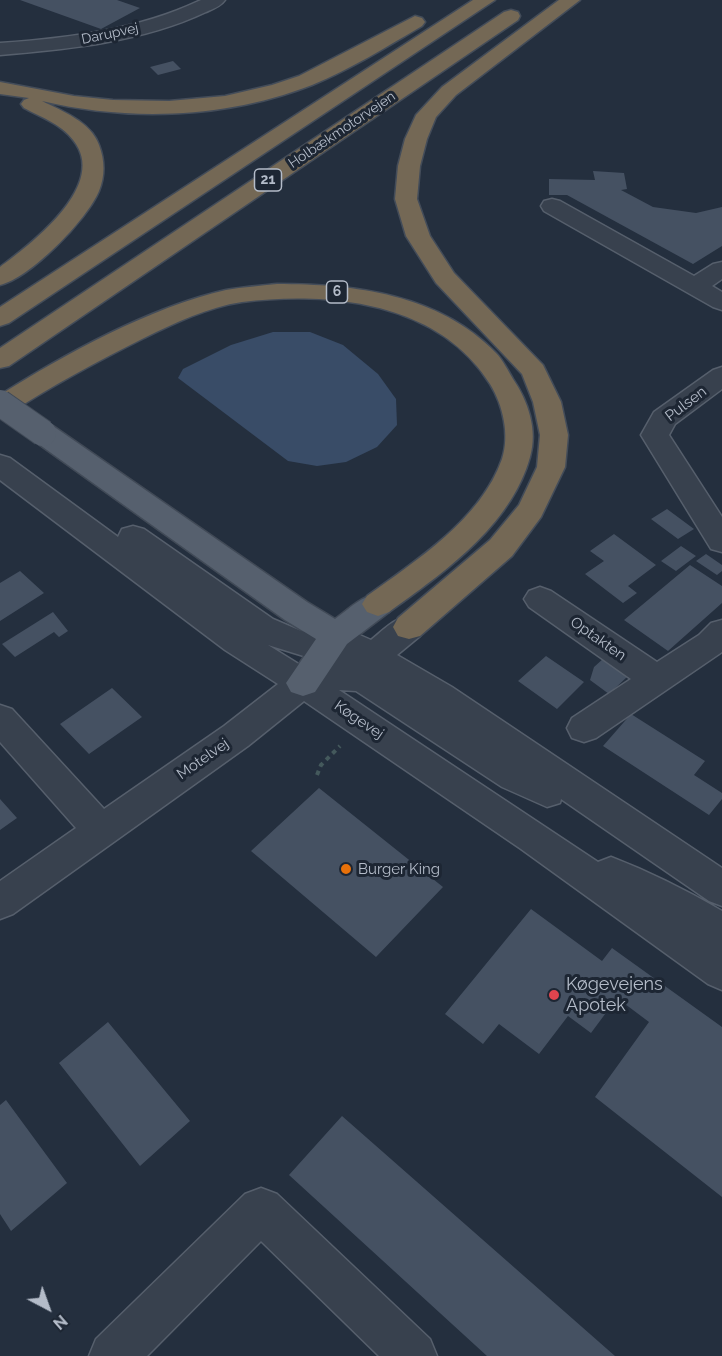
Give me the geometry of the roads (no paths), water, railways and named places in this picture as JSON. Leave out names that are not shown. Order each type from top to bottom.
[{"type":"highway","points":[[0,88],[20,89],[84,104],[142,108],[198,106],[250,97],[304,81],[351,59],[453,0]]},
{"type":"highway","name":"Holbækmotorvejen","points":[[0,318],[486,0]]},
{"type":"highway","points":[[409,627],[501,548],[531,510],[551,467],[554,435],[547,402],[534,371],[445,278],[418,236],[406,199],[409,166],[416,139],[426,116],[448,91],[571,0]]},
{"type":"highway","name":"Holbækmotorvejen","points":[[0,360],[525,7]]},
{"type":"highway","points":[[0,99],[32,105],[53,112],[69,122],[88,143],[93,154],[94,166],[87,193],[64,225],[49,241],[0,278]]},
{"type":"highway","name":"6","points":[[0,405],[37,383],[134,333],[189,309],[238,295],[290,289],[342,292],[392,302],[437,321],[475,346],[502,378],[516,415],[519,434],[516,458],[500,494],[468,531],[378,604]]},
{"type":"main road","name":"6","points":[[0,405],[296,611],[330,643],[378,604]]},
{"type":"main road","points":[[303,683],[330,643]]},
{"type":"street","name":"Darupvej","points":[[0,49],[51,45],[106,36],[160,22],[216,0]]},
{"type":"street","points":[[552,206],[722,302]]},
{"type":"street","points":[[694,286],[722,268]]},
{"type":"street","name":"Pulsen","points":[[722,376],[664,418],[655,435],[722,541]]},
{"type":"street","name":"Køgevej","points":[[0,465],[236,641],[303,683],[534,838],[722,970]]},
{"type":"street","points":[[64,512],[136,538],[262,628],[285,640],[330,643],[373,657],[440,697],[722,888]]},
{"type":"street","name":"Optakten","points":[[540,599],[656,679]]},
{"type":"street","points":[[303,683],[373,657],[409,627]]},
{"type":"street","points":[[584,728],[710,644],[722,632]]},
{"type":"street","points":[[303,683],[335,676],[363,679],[514,776],[644,837]]},
{"type":"street","name":"Motelvej","points":[[0,902],[236,736],[303,683]]},
{"type":"street","points":[[0,719],[101,831]]},
{"type":"street","points":[[534,838],[674,903],[722,932]]},
{"type":"street","points":[[113,1356],[261,1210],[413,1356]]},
{"type":"water","points":[[273,332],[310,332],[343,345],[378,374],[396,399],[397,425],[377,447],[346,462],[317,466],[288,461],[178,378],[183,369],[231,345]]},
{"type":"place","name":"Burger King","points":[[346,869]]},
{"type":"place","name":"Køgevejens Apotek","points":[[554,995]]}]
